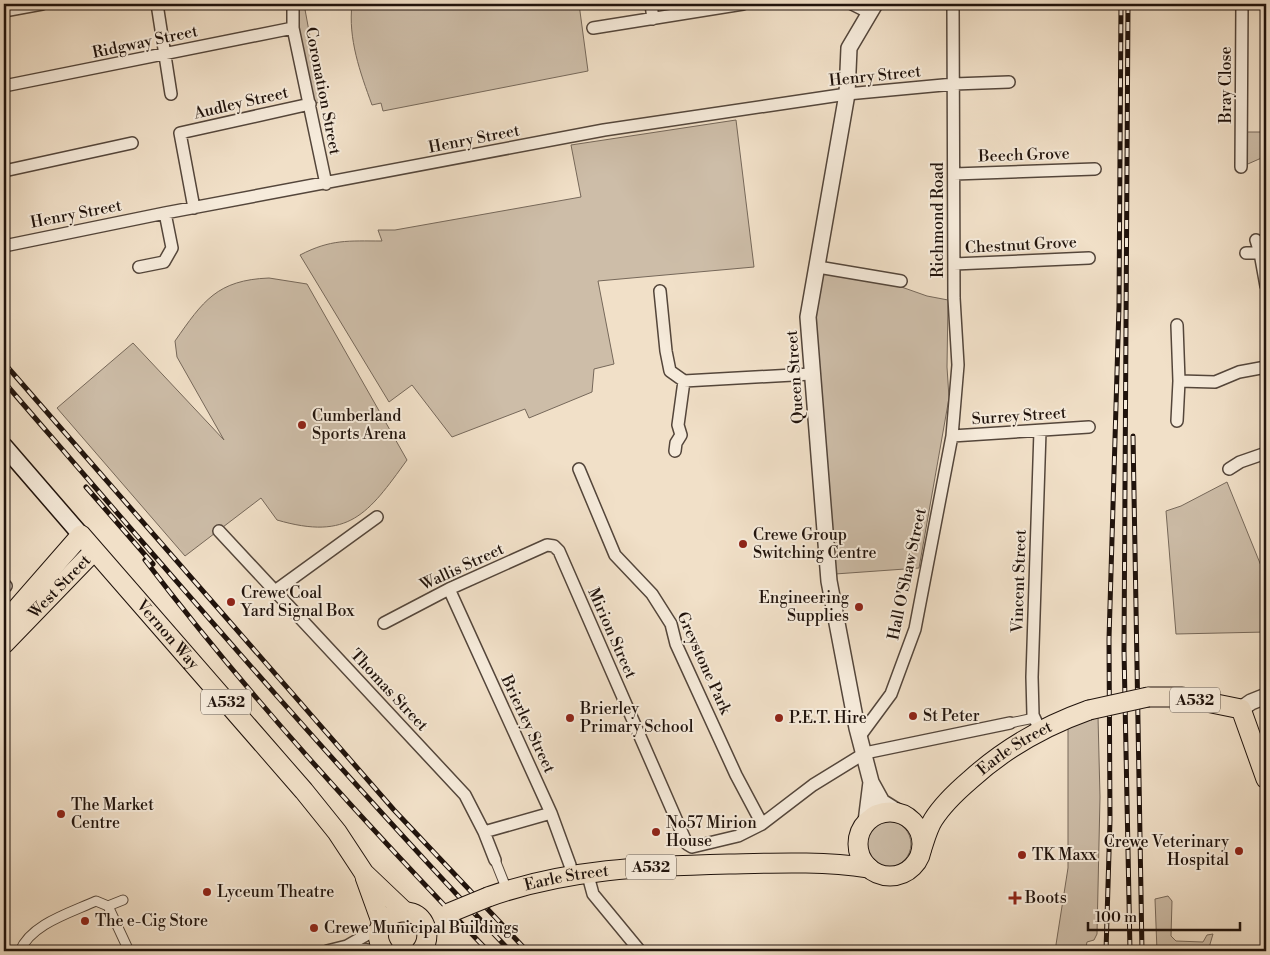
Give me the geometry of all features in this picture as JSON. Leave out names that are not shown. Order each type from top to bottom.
[{"type":"main road","name":"Vernon Way","points":[[7,454],[81,535],[304,792],[337,832],[364,873],[409,913],[422,921],[426,944]]},
{"type":"main road","name":"West Street","points":[[4,623],[81,535]]},
{"type":"main road","name":"West Street","points":[[4,644],[94,551]]},
{"type":"main road","name":"Earle Street","points":[[922,848],[933,820],[948,800],[1037,724],[1148,697],[1182,697],[1241,709]]},
{"type":"main road","name":"A532","points":[[1241,709],[1266,779]]},
{"type":"main road","name":"Earle Street","points":[[901,814],[925,812],[948,800]]},
{"type":"main road","points":[[880,813],[901,814],[918,829],[922,848],[916,862],[903,873],[886,876],[869,868],[859,852],[863,828],[880,813]]},
{"type":"main road","name":"Earle Street","points":[[817,862],[843,850],[863,828]]},
{"type":"main road","name":"Earle Street","points":[[409,913],[446,915],[507,890],[579,873],[659,866],[817,862],[869,868]]},
{"type":"main road","name":"Vernon Way","points":[[364,873],[381,925],[379,939],[384,951]]},
{"type":"main road","points":[[381,925],[393,914],[409,913]]},
{"type":"main road","name":"Earle Street","points":[[426,944],[446,915]]},
{"type":"street","points":[[4,11],[42,4]]},
{"type":"street","points":[[157,4],[171,94]]},
{"type":"street","name":"Coronation Street","points":[[293,4],[293,28],[326,184]]},
{"type":"street","points":[[651,4],[653,19]]},
{"type":"street","points":[[593,28],[742,4]]},
{"type":"street","points":[[852,4],[872,8]]},
{"type":"street","name":"Richmond Road","points":[[952,436],[958,365],[954,264],[953,4]]},
{"type":"street","name":"Bray Close","points":[[1241,167],[1242,4]]},
{"type":"street","name":"Queen Street","points":[[871,782],[829,581],[811,374],[808,317],[847,94],[849,48],[872,8]]},
{"type":"street","name":"Ridgway Street","points":[[4,86],[293,28]]},
{"type":"street","name":"Henry Street","points":[[4,246],[165,213],[604,130],[847,94],[954,84],[1010,82]]},
{"type":"street","name":"Audley Street","points":[[194,208],[180,133],[310,104]]},
{"type":"street","points":[[4,171],[132,143]]},
{"type":"street","name":"Beech Grove","points":[[954,174],[1095,169]]},
{"type":"street","points":[[139,266],[164,262],[169,256],[172,248],[165,213]]},
{"type":"street","points":[[1256,240],[1266,286]]},
{"type":"street","points":[[1246,253],[1260,253]]},
{"type":"street","name":"Chestnut Grove","points":[[954,264],[1089,258]]},
{"type":"street","points":[[818,267],[901,281]]},
{"type":"street","points":[[660,291],[670,371],[684,381],[811,374]]},
{"type":"street","points":[[1177,325],[1179,381],[1177,420]]},
{"type":"street","points":[[1179,381],[1215,382],[1239,372],[1266,367]]},
{"type":"street","points":[[675,451],[676,443],[681,435],[678,425],[684,381]]},
{"type":"street","name":"Surrey Street","points":[[952,436],[1089,427]]},
{"type":"street","name":"Vincent Street","points":[[1037,724],[1033,670],[1040,431]]},
{"type":"street","name":"Hall O'Shaw Street","points":[[860,736],[891,694],[915,628],[952,436]]},
{"type":"street","points":[[1229,469],[1240,462],[1266,453]]},
{"type":"street","name":"Greystone Park","points":[[579,469],[616,555],[652,594],[671,624],[676,644],[736,775],[762,824]]},
{"type":"street","points":[[275,591],[377,517]]},
{"type":"street","name":"Thomas Street","points":[[219,531],[464,795],[484,832],[507,890]]},
{"type":"street","name":"Wallis Street","points":[[384,623],[449,589],[547,545],[554,546]]},
{"type":"street","name":"Mirion Street","points":[[554,546],[559,551],[688,844]]},
{"type":"street","name":"Brierley Street","points":[[449,589],[551,812],[570,866],[579,873],[593,894],[640,951]]},
{"type":"street","points":[[1241,709],[1251,702],[1266,696]]},
{"type":"street","name":"Earle Street","points":[[688,844],[692,847],[738,836],[762,824],[812,785],[864,753],[1010,723],[1037,724]]},
{"type":"street","points":[[871,782],[882,802],[901,814]]},
{"type":"street","points":[[863,828],[871,782]]},
{"type":"street","points":[[484,832],[551,812]]},
{"type":"street","points":[[108,906],[123,900]]},
{"type":"street","points":[[20,951],[25,940],[39,928],[96,901],[108,906],[129,951]]},
{"type":"street","points":[[327,951],[347,946],[381,925]]},
{"type":"street","points":[[347,946],[372,951]]},
{"type":"shaded area","points":[[293,4],[304,4],[322,102],[310,104]]},
{"type":"shaded area","points":[[352,4],[579,4],[588,71],[383,111],[381,103],[372,105],[359,68],[353,43]]},
{"type":"shaded area","points":[[736,120],[754,267],[598,281],[614,364],[594,369],[592,392],[529,418],[525,409],[452,437],[412,385],[389,402],[300,255],[321,246],[340,242],[382,241],[378,230],[395,230],[581,197],[571,145]]},
{"type":"shaded area","points":[[1241,132],[1266,132],[1266,156],[1241,167]]},
{"type":"shaded area","points":[[824,270],[893,284],[927,296],[948,300],[947,367],[949,398],[919,568],[835,574],[815,318]]},
{"type":"shaded area","name":"Cumberland Sports Arena","points":[[269,278],[307,284],[407,460],[380,495],[368,508],[354,518],[339,524],[322,527],[302,526],[277,520],[261,498],[185,556],[57,408],[133,343],[224,440],[177,357],[175,341],[203,304],[213,295],[236,283]]},
{"type":"shaded area","points":[[1227,482],[1266,578],[1266,632],[1176,634],[1166,511],[1181,506]]},
{"type":"shaded area","points":[[1098,716],[1100,797],[1097,934],[1094,940],[1087,942],[1085,951],[1055,951],[1068,868],[1068,728]]},
{"type":"shaded area","points":[[888,821],[901,825],[907,831],[911,844],[907,857],[901,863],[888,867],[875,863],[869,857],[865,844],[869,831],[875,825]]},
{"type":"shaded area","points":[[1168,896],[1172,901],[1171,936],[1176,941],[1203,942],[1207,935],[1213,934],[1208,951],[1157,951],[1155,899]]},
{"type":"railway","points":[[1106,951],[1110,820],[1109,639],[1119,306],[1121,4]]},
{"type":"railway","points":[[1128,4],[1124,650],[1130,951]]},
{"type":"railway","points":[[4,363],[394,810],[527,951]]},
{"type":"railway","points":[[4,382],[317,741],[510,951]]},
{"type":"railway","points":[[1133,436],[1142,951]]},
{"type":"railway","points":[[86,487],[153,564]]},
{"type":"railway","points":[[145,560],[226,662],[268,711],[354,809],[488,951]]},
{"type":"place","name":"Cumberland Sports Arena","points":[[302,425]]},
{"type":"place","name":"Crewe Group Switching Centre","points":[[743,544]]},
{"type":"place","name":"Crewe Coal Yard Signal Box","points":[[231,602]]},
{"type":"place","name":"Engineering Supplies","points":[[859,607]]},
{"type":"place","name":"St Peter","points":[[913,716]]},
{"type":"place","name":"Brierley Primary School","points":[[570,718]]},
{"type":"place","name":"P.E.T. Hire","points":[[779,718]]},
{"type":"place","name":"The Market Centre","points":[[61,814]]},
{"type":"place","name":"No57 Mirion House","points":[[656,832]]},
{"type":"place","name":"Crewe Veterinary Hospital","points":[[1239,851]]},
{"type":"place","name":"TK Maxx","points":[[1022,855]]},
{"type":"place","name":"Lyceum Theatre","points":[[207,892]]},
{"type":"place","name":"Boots","points":[[1015,898]]},
{"type":"place","name":"The e-Cig Store","points":[[85,921]]},
{"type":"place","name":"Crewe Municipal Buildings","points":[[314,928]]}]
